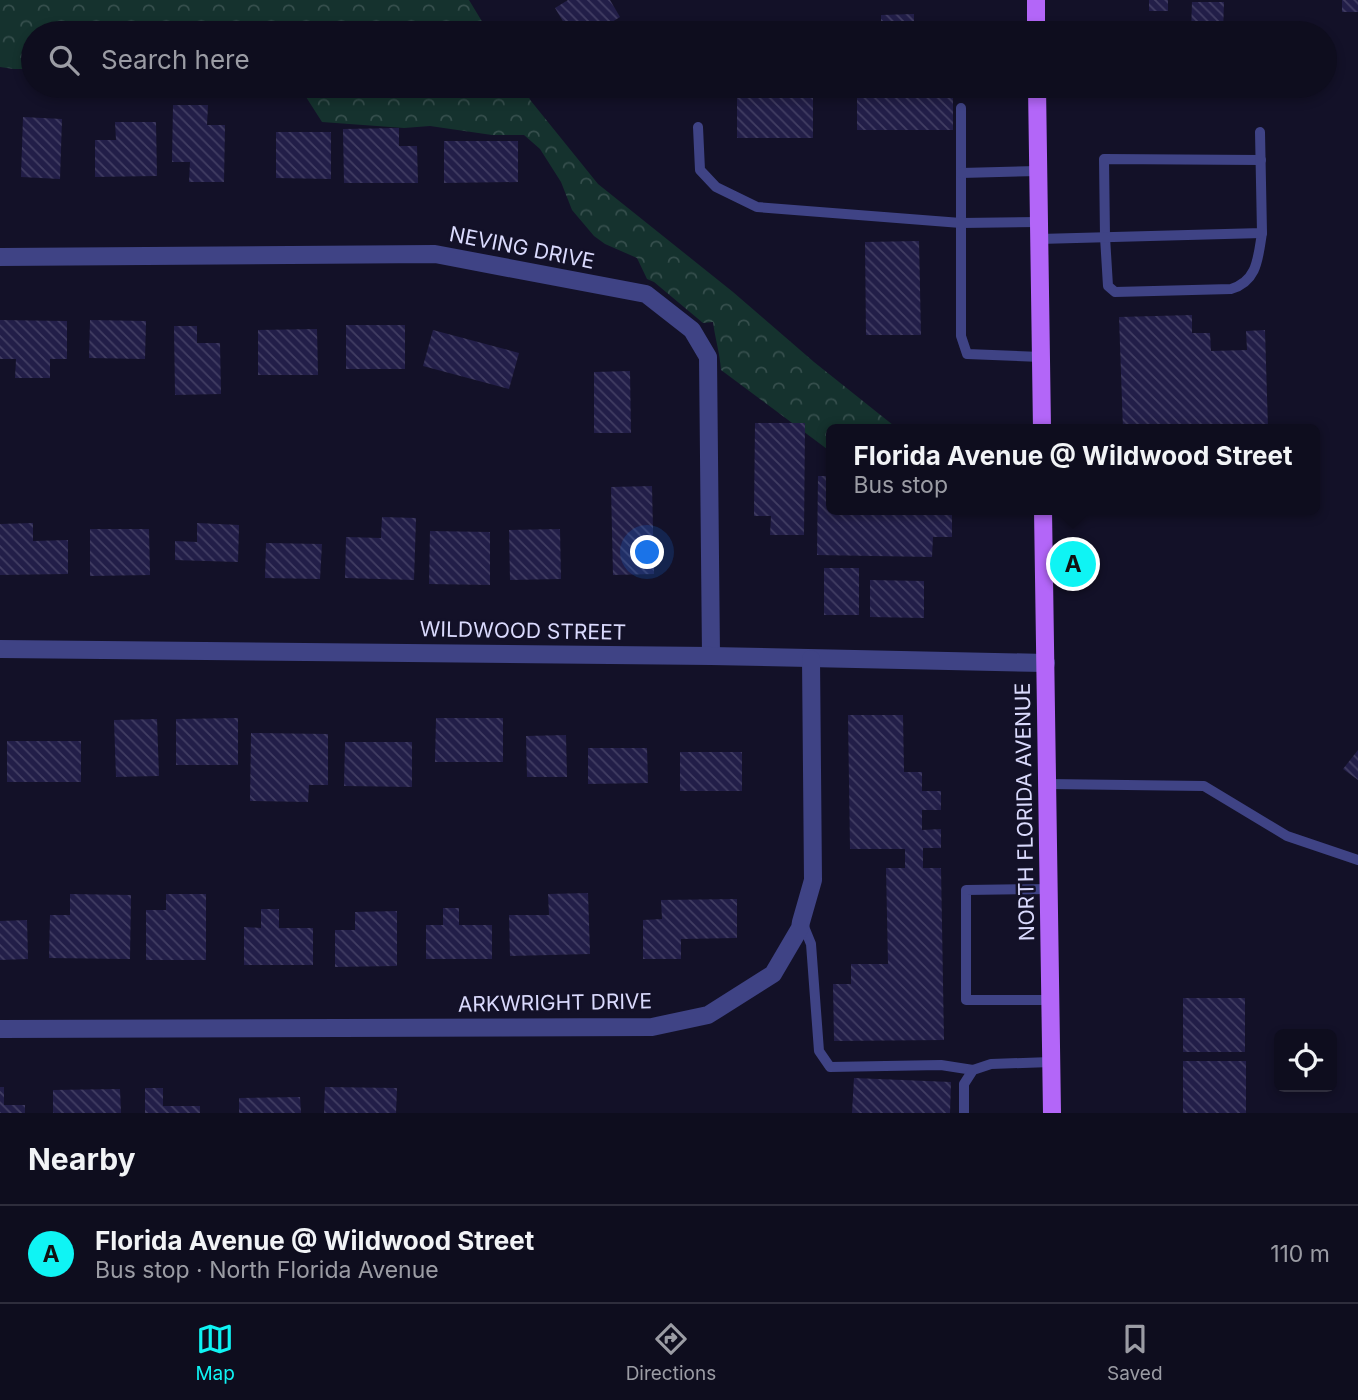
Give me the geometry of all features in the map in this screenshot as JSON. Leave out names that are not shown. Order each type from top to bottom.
[{"type":"main road","points":[[1035,0],[1036,21]]},
{"type":"main road","points":[[1037,98],[1042,424]]},
{"type":"main road","name":"NORTH FLORIDA AVENUE","points":[[1043,515],[1052,1113]]},
{"type":"street","name":"NEVING DRIVE","points":[[0,257],[435,254],[646,294],[692,330],[708,357],[711,656]]},
{"type":"street","name":"WILDWOOD STREET","points":[[0,649],[711,656],[1046,663]]},
{"type":"street","name":"ARKWRIGHT DRIVE","points":[[0,1029],[652,1027],[708,1015],[773,974],[802,922],[813,880],[811,659]]},
{"type":"lane","points":[[961,108],[961,336],[967,354],[1041,357]]},
{"type":"lane","points":[[698,127],[700,170],[716,187],[757,207],[1105,237],[1262,233]]},
{"type":"lane","points":[[1260,132],[1261,160],[1262,233],[1258,262],[1247,281],[1231,289],[1115,292],[1108,286],[1104,159],[1261,160]]},
{"type":"lane","points":[[961,173],[1038,171]]},
{"type":"lane","points":[[1048,784],[1204,786],[1287,836],[1358,860]]},
{"type":"lane","points":[[1049,889],[966,890],[966,1000],[1051,1000]]},
{"type":"lane","points":[[802,922],[811,944],[819,1051],[830,1067],[941,1065],[973,1070],[991,1064],[1051,1062]]},
{"type":"lane","points":[[964,1113],[964,1084],[973,1070]]},
{"type":"green space","points":[[0,0],[469,0],[482,21],[21,21],[21,69],[0,67]]},
{"type":"green space","points":[[307,98],[529,98],[598,184],[892,424],[826,424],[826,448],[721,370],[713,322],[703,323],[647,279],[637,258],[605,244],[594,236],[572,210],[561,182],[540,149],[524,135],[492,135],[430,126],[404,128],[322,122]]},
{"type":"building","points":[[568,0],[610,0],[620,17],[614,21],[563,21],[555,8]]},
{"type":"building","points":[[1149,0],[1168,0],[1168,11],[1149,11]]},
{"type":"building","points":[[1342,0],[1358,0],[1358,12],[1342,12]]},
{"type":"building","points":[[1192,2],[1224,2],[1223,21],[1191,21]]},
{"type":"building","points":[[914,14],[914,21],[881,21],[881,15]]},
{"type":"building","points":[[737,98],[813,98],[813,138],[737,138]]},
{"type":"building","points":[[857,98],[953,98],[953,130],[857,130]]},
{"type":"building","points":[[173,105],[208,105],[207,125],[225,125],[224,182],[189,182],[190,162],[172,162]]},
{"type":"building","points":[[23,117],[62,119],[60,179],[21,177]]},
{"type":"building","points":[[115,122],[156,122],[157,176],[95,177],[95,140],[116,140]]},
{"type":"building","points":[[399,128],[399,146],[417,146],[418,183],[344,183],[343,129]]},
{"type":"building","points":[[276,132],[331,132],[331,179],[276,178]]},
{"type":"building","points":[[444,141],[518,141],[518,182],[444,183]]},
{"type":"building","points":[[919,241],[921,335],[866,335],[865,242]]},
{"type":"building","points":[[1192,315],[1192,333],[1210,333],[1211,351],[1247,350],[1246,331],[1265,330],[1268,424],[1123,424],[1119,317]]},
{"type":"building","points":[[0,320],[67,321],[67,359],[50,359],[50,378],[15,378],[16,359],[0,359]]},
{"type":"building","points":[[90,320],[146,321],[145,359],[89,358]]},
{"type":"building","points":[[346,325],[405,325],[405,369],[346,369]]},
{"type":"building","points":[[174,326],[197,326],[197,343],[220,343],[221,394],[175,395]]},
{"type":"building","points":[[317,329],[318,375],[258,375],[258,330]]},
{"type":"building","points":[[433,330],[519,353],[509,389],[423,366]]},
{"type":"building","points":[[630,371],[631,433],[594,433],[594,372]]},
{"type":"building","points":[[755,423],[805,423],[804,535],[770,535],[771,516],[754,516]]},
{"type":"building","points":[[818,476],[826,476],[826,515],[952,515],[952,537],[933,537],[932,557],[817,555]]},
{"type":"building","points":[[652,486],[654,574],[613,575],[611,487]]},
{"type":"building","points":[[382,517],[416,518],[414,580],[345,578],[346,537],[381,538]]},
{"type":"building","points":[[33,523],[33,541],[68,540],[68,574],[0,575],[0,524]]},
{"type":"building","points":[[197,523],[239,525],[238,562],[175,560],[175,541],[197,542]]},
{"type":"building","points":[[90,529],[149,529],[150,575],[90,576]]},
{"type":"building","points":[[560,529],[561,579],[510,580],[509,530]]},
{"type":"building","points":[[430,531],[490,532],[490,585],[429,584]]},
{"type":"building","points":[[266,543],[322,544],[320,579],[265,578]]},
{"type":"building","points":[[824,568],[859,568],[859,615],[824,615]]},
{"type":"building","points":[[870,580],[924,581],[924,618],[870,617]]},
{"type":"building","points":[[848,715],[903,715],[904,772],[922,772],[922,791],[941,791],[941,810],[922,810],[922,830],[941,829],[941,848],[923,848],[923,868],[941,868],[944,1040],[834,1041],[833,984],[851,984],[851,964],[888,964],[886,868],[905,868],[905,849],[850,849]]},
{"type":"building","points":[[238,718],[238,765],[176,765],[176,719]]},
{"type":"building","points":[[436,718],[503,718],[503,762],[435,762]]},
{"type":"building","points":[[157,719],[159,776],[116,777],[114,720]]},
{"type":"building","points":[[251,733],[328,734],[328,785],[309,785],[308,802],[250,801]]},
{"type":"building","points":[[566,735],[567,777],[527,777],[526,736]]},
{"type":"building","points":[[7,741],[81,741],[81,782],[7,782]]},
{"type":"building","points":[[345,742],[412,742],[412,787],[344,786]]},
{"type":"building","points":[[588,748],[647,748],[648,783],[588,784]]},
{"type":"building","points":[[1358,750],[1358,780],[1343,769]]},
{"type":"building","points":[[680,752],[742,752],[742,791],[680,791]]},
{"type":"building","points":[[588,893],[590,954],[510,956],[509,915],[549,915],[548,894]]},
{"type":"building","points":[[70,894],[131,895],[130,959],[49,958],[50,915],[70,915]]},
{"type":"building","points":[[166,894],[206,894],[206,960],[146,960],[146,910],[166,910]]},
{"type":"building","points":[[737,899],[737,938],[681,939],[681,959],[643,959],[643,920],[662,919],[661,900]]},
{"type":"building","points":[[443,908],[459,908],[459,925],[492,925],[492,959],[426,959],[426,925],[443,925]]},
{"type":"building","points":[[261,909],[279,909],[279,928],[313,928],[313,965],[244,965],[244,927],[261,928]]},
{"type":"building","points":[[397,911],[397,966],[335,967],[335,930],[355,930],[355,912]]},
{"type":"building","points":[[27,920],[28,959],[0,960],[0,921]]},
{"type":"building","points":[[1183,998],[1245,998],[1245,1052],[1183,1052]]},
{"type":"building","points":[[1183,1061],[1246,1061],[1246,1113],[1183,1113]]},
{"type":"building","points":[[854,1078],[951,1082],[950,1113],[852,1113]]},
{"type":"building","points":[[0,1087],[4,1087],[4,1105],[25,1105],[25,1113],[0,1113]]},
{"type":"building","points":[[325,1087],[397,1088],[396,1113],[324,1113]]},
{"type":"building","points":[[145,1088],[163,1088],[163,1106],[200,1106],[200,1113],[145,1113]]},
{"type":"building","points":[[120,1089],[121,1113],[53,1113],[53,1090]]},
{"type":"building","points":[[300,1097],[301,1113],[239,1113],[239,1098]]},
{"type":"place","name":"Florida Avenue @ Wildwood Street","points":[[1073,564]]}]
